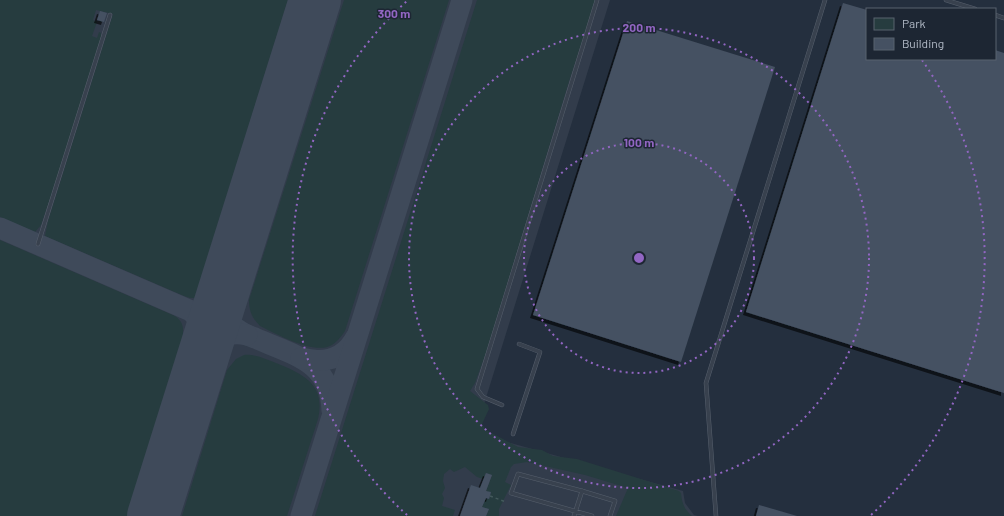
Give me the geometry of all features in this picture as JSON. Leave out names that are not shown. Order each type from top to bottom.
[{"type":"lane","points":[[502,405],[484,396],[477,389],[597,0]]},
{"type":"lane","points":[[716,516],[706,382],[825,0]]},
{"type":"lane","points":[[946,0],[972,8]]},
{"type":"lane","points":[[38,244],[110,15]]},
{"type":"lane","points":[[513,434],[540,352],[519,344]]},
{"type":"lane","points":[[592,516],[511,493],[518,474],[615,501],[610,516]]},
{"type":"lane","points":[[574,516],[582,491]]},
{"type":"path","points":[[490,496],[506,502]]},
{"type":"shaded area","points":[[0,0],[610,0],[475,433],[683,491],[685,503],[694,515],[698,516],[0,516]]},
{"type":"green space","points":[[0,0],[288,0],[195,298],[184,296],[45,236],[48,221],[113,14],[96,10],[93,20],[97,22],[92,36],[97,38],[99,32],[101,33],[101,40],[41,225],[35,232],[0,217]]},
{"type":"green space","points":[[344,0],[449,0],[345,331],[338,340],[330,346],[323,348],[295,342],[260,326],[252,314],[249,300]]},
{"type":"green space","points":[[477,0],[596,0],[571,75],[487,350],[475,383],[470,391],[488,405],[489,409],[482,424],[486,430],[518,447],[542,450],[553,456],[577,459],[679,491],[681,493],[684,506],[692,516],[616,516],[628,488],[585,475],[527,462],[514,464],[511,467],[505,482],[511,485],[499,509],[499,516],[486,516],[489,509],[482,507],[486,498],[489,499],[491,493],[486,491],[492,475],[486,473],[483,479],[477,477],[465,467],[454,472],[450,469],[444,474],[443,481],[445,488],[442,494],[444,498],[442,506],[455,510],[453,516],[315,516]]},
{"type":"green space","points":[[0,240],[175,316],[182,324],[182,340],[127,516],[0,516]]},
{"type":"green space","points":[[244,355],[260,357],[295,371],[310,382],[319,397],[320,407],[318,419],[287,516],[182,516],[227,370],[236,359]]},
{"type":"building","points":[[843,3],[866,10],[866,60],[996,60],[996,50],[1004,53],[1004,393],[746,312]]},
{"type":"building","points":[[100,11],[107,13],[104,22],[97,20]]},
{"type":"building","points":[[627,21],[775,67],[681,362],[533,315]]},
{"type":"building","points":[[486,473],[492,475],[486,491],[491,492],[489,499],[486,498],[482,507],[489,509],[486,516],[460,516],[471,485],[480,488]]},
{"type":"building","points":[[759,505],[797,516],[756,516]]},
{"type":"taxiway","points":[[301,516],[462,0]]},
{"type":"taxiway","points":[[0,228],[191,311],[202,328],[205,348]]},
{"type":"taxiway","points":[[227,280],[224,307],[232,325],[245,334],[296,355],[317,370],[325,381],[330,394],[332,411]]},
{"type":"taxiway","points":[[201,363],[213,344],[224,336],[231,334],[247,335]]},
{"type":"taxiway","points":[[301,358],[309,360],[325,360],[332,358],[345,351],[356,337]]},
{"type":"runway","points":[[153,516],[315,0]]}]
